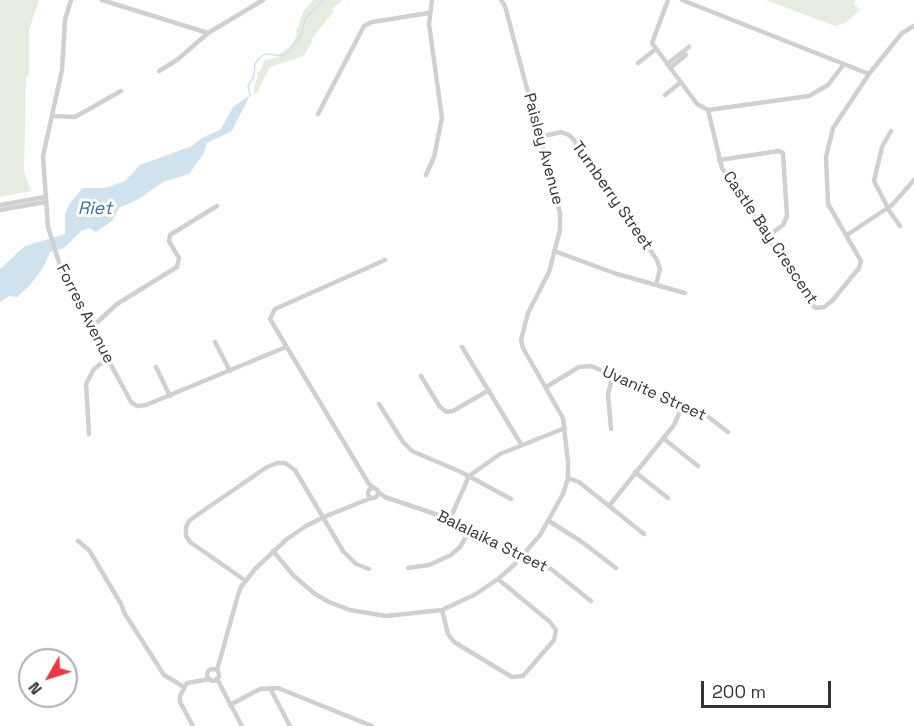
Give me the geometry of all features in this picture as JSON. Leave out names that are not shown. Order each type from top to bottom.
[{"type":"street","name":"Forres Avenue","points":[[71,0],[65,20],[62,70],[43,156],[45,199],[50,233],[63,275],[131,402],[140,406],[170,396]]},
{"type":"street","points":[[102,0],[208,33]]},
{"type":"street","points":[[159,71],[177,60],[208,33],[263,0]]},
{"type":"street","points":[[426,175],[434,157],[442,118],[429,24],[432,0]]},
{"type":"street","name":"Paisley Avenue","points":[[273,551],[294,576],[315,594],[350,610],[386,616],[442,610],[468,598],[498,579],[522,557],[549,521],[561,499],[567,478],[565,428],[562,414],[523,348],[521,336],[528,313],[549,272],[560,227],[560,213],[505,6],[501,0]]},
{"type":"street","points":[[668,0],[652,40],[656,49],[698,105],[708,110],[809,96],[828,85],[844,64]]},
{"type":"street","points":[[682,0],[869,74]]},
{"type":"street","points":[[318,114],[364,26],[372,22],[429,13]]},
{"type":"street","name":"Castle Bay Crescent","points":[[708,110],[722,168],[812,305],[819,308],[830,303],[861,265],[860,256],[828,204],[826,153],[835,124],[869,74],[902,33],[914,26]]},
{"type":"street","points":[[669,66],[689,47]]},
{"type":"street","points":[[638,63],[656,49]]},
{"type":"street","points":[[669,66],[686,56]]},
{"type":"street","points":[[664,95],[681,82]]},
{"type":"street","points":[[51,116],[75,117],[121,91]]},
{"type":"street","points":[[891,130],[882,147],[874,179],[876,189],[900,226]]},
{"type":"street","name":"Turnberry Street","points":[[540,137],[561,132],[574,140],[657,260],[660,269],[656,285]]},
{"type":"street","points":[[720,160],[779,151],[783,154],[787,216],[783,225],[767,237]]},
{"type":"street","points":[[847,235],[897,201],[914,180]]},
{"type":"street","points":[[0,205],[45,199]]},
{"type":"street","points":[[0,210],[45,199]]},
{"type":"street","points":[[91,328],[113,307],[177,267],[179,258],[169,241],[170,235],[217,206]]},
{"type":"street","points":[[554,251],[617,274],[685,294]]},
{"type":"street","points":[[370,496],[369,484],[270,320],[275,309],[385,260]]},
{"type":"street","points":[[215,342],[230,371]]},
{"type":"street","points":[[156,367],[170,396],[286,347]]},
{"type":"street","points":[[462,347],[521,444]]},
{"type":"street","points":[[89,434],[86,384],[94,369],[108,358]]},
{"type":"street","name":"Uvanite Street","points":[[546,387],[584,366],[591,366],[708,416],[728,432]]},
{"type":"street","points":[[610,429],[608,394],[613,375]]},
{"type":"street","points":[[421,376],[440,407],[447,412],[453,411],[489,390]]},
{"type":"street","points":[[379,404],[409,448],[511,499]]},
{"type":"street","points":[[609,506],[676,422],[683,405]]},
{"type":"street","points":[[450,519],[469,476],[500,454],[565,428]]},
{"type":"street","points":[[663,438],[698,466]]},
{"type":"street","points":[[246,581],[190,542],[186,527],[190,520],[269,466],[281,463],[288,465],[298,474],[345,554],[356,564],[369,569]]},
{"type":"street","points":[[635,472],[668,498]]},
{"type":"street","points":[[567,478],[576,480],[644,534]]},
{"type":"street","name":"Balalaika Street","points":[[369,484],[385,497]]},
{"type":"street","points":[[370,496],[376,490]]},
{"type":"street","points":[[370,496],[376,490]]},
{"type":"street","name":"Balalaika Street","points":[[212,678],[238,595],[246,581],[273,551],[292,535],[324,517],[353,507],[370,496],[385,497],[450,519],[555,572],[591,601]]},
{"type":"street","points":[[549,521],[616,568]]},
{"type":"street","points":[[408,568],[429,565],[451,555],[460,548],[470,530]]},
{"type":"street","points":[[78,541],[89,550],[122,604],[125,614],[164,675],[184,687]]},
{"type":"street","points":[[442,610],[448,634],[454,642],[519,681],[551,645],[556,637],[556,630],[550,622],[498,579]]},
{"type":"street","points":[[194,726],[180,700],[184,687],[189,682],[219,675],[214,670]]},
{"type":"street","points":[[212,678],[242,726]]},
{"type":"street","points":[[270,688],[290,726]]},
{"type":"street","points":[[230,705],[260,689],[282,689],[372,726]]},
{"type":"street","points":[[351,726],[355,719]]},
{"type":"shaded area","points":[[0,0],[39,0],[29,30],[29,74],[26,77],[24,171],[31,191],[0,197]]},
{"type":"shaded area","points":[[313,0],[343,0],[332,9],[334,11],[313,37],[303,56],[270,67],[256,94],[254,93],[258,76],[256,72],[260,71],[265,60],[279,57],[279,54],[291,46],[303,12]]},
{"type":"shaded area","points":[[766,0],[855,0],[854,4],[860,10],[845,23],[835,26]]},
{"type":"water","name":"Riet","points":[[250,95],[232,131],[207,143],[204,153],[189,174],[163,182],[139,199],[119,208],[112,221],[96,232],[89,228],[81,231],[64,248],[50,252],[43,268],[17,297],[9,296],[0,302],[0,269],[25,246],[65,234],[65,215],[69,204],[83,188],[105,188],[125,181],[140,165],[192,146],[202,138],[221,129],[233,107]]},
{"type":"waterway","name":"Riet","points":[[250,95],[248,86],[254,76],[255,64],[259,58],[265,54],[285,56],[302,34],[305,19],[323,0]]}]
